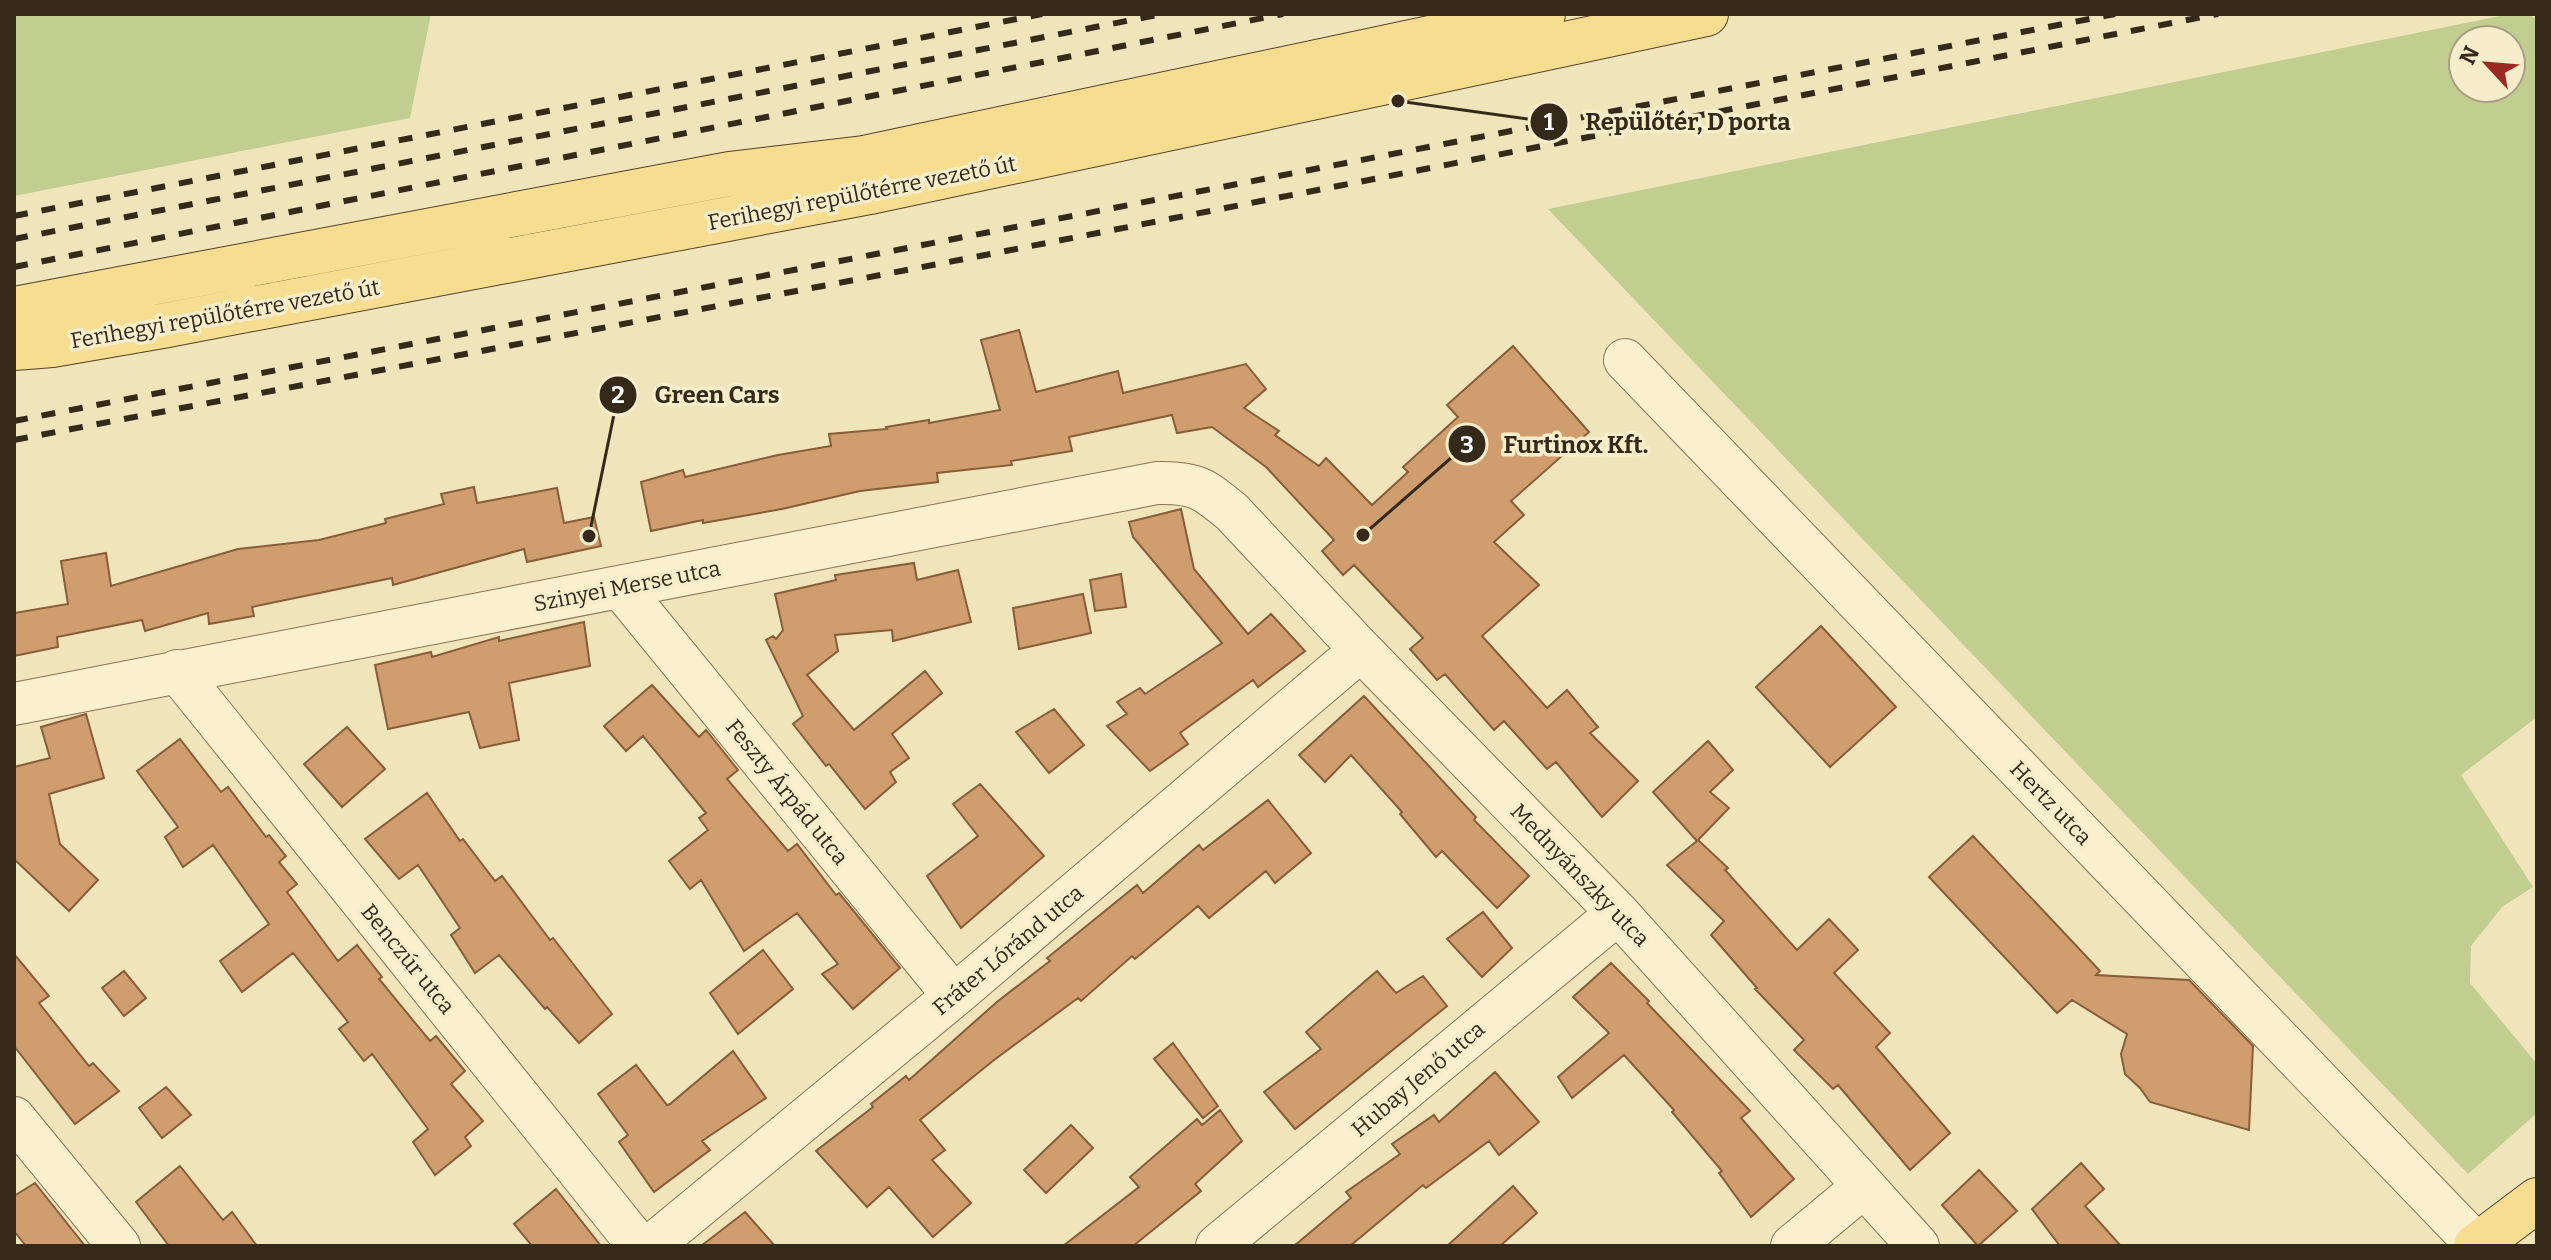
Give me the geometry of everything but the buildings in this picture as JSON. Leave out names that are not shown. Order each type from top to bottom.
[{"type":"main road","name":"Ferihegyi repülőtérre vezető út","points":[[14,309],[729,174],[864,158],[1543,14]]},
{"type":"main road","name":"Ferihegyi repülőtérre vezető út","points":[[14,348],[52,345],[178,324],[855,195],[1706,14]]},
{"type":"main road","points":[[2477,1246],[2537,1200]]},
{"type":"street","name":"Hertz utca","points":[[1625,360],[2477,1246]]},
{"type":"street","name":"Szinyei Merse utca","points":[[14,704],[1157,483],[1185,483],[1208,492],[1232,512]]},
{"type":"street","name":"Mednyánszky utca","points":[[1232,512],[1361,650],[1618,913],[1918,1246]]},
{"type":"street","name":"Feszty Árpád utca","points":[[621,588],[954,996]]},
{"type":"street","name":"Fráter Lóránd utca","points":[[651,1246],[954,996],[1361,650]]},
{"type":"street","name":"Benczúr utca","points":[[177,671],[639,1246]]},
{"type":"street","name":"Hubay Jenő utca","points":[[1217,1246],[1618,913]]},
{"type":"street","points":[[14,1118],[119,1246]]},
{"type":"street","points":[[1792,1246],[1863,1187]]},
{"type":"green space","points":[[14,14],[431,14],[410,118],[14,196]]},
{"type":"green space","points":[[2510,14],[2529,14],[2537,20],[2537,717],[2461,775],[2533,887],[2502,907],[2471,946],[2470,983],[2537,1064],[2537,1113],[2468,1174],[1548,209],[2447,27],[2447,104],[2527,104],[2527,24],[2461,24]]},
{"type":"railway","points":[[14,216],[1042,14]]},
{"type":"railway","points":[[14,239],[1162,14]]},
{"type":"railway","points":[[14,267],[1283,14]]},
{"type":"railway","points":[[14,421],[2115,14]]},
{"type":"railway","points":[[14,440],[980,256],[2218,14]]},
{"type":"place","name":"Repülőtér, D porta","points":[[1398,101]]},
{"type":"place","name":"Furtinox Kft.","points":[[1363,535]]},
{"type":"place","name":"Green Cars","points":[[589,536]]}]
